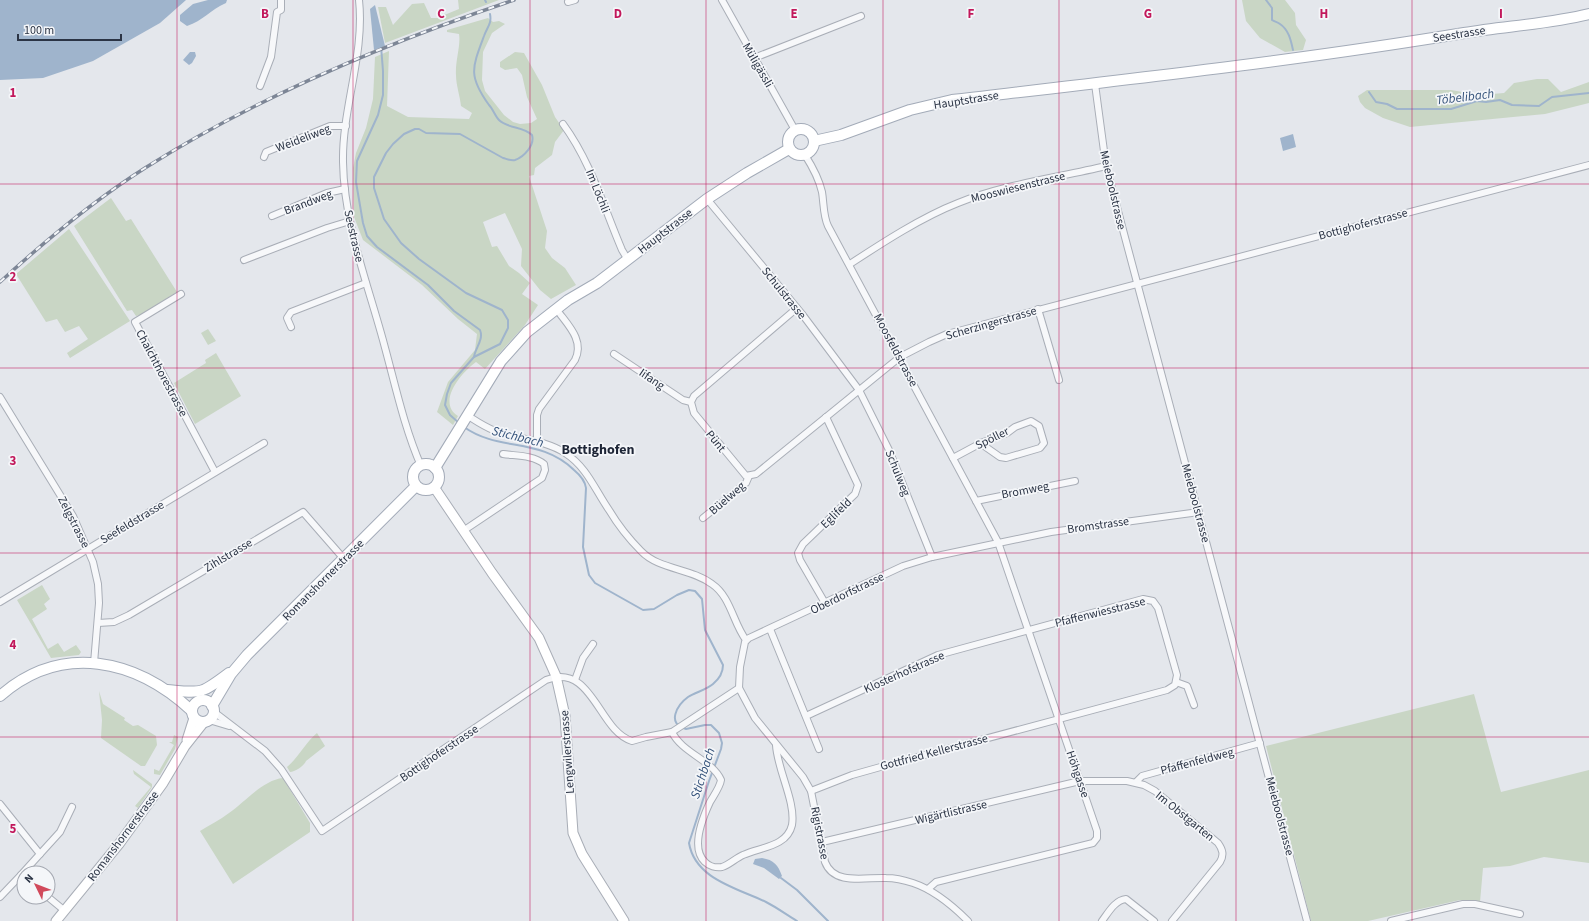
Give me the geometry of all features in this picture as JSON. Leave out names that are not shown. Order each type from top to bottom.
[{"type":"main road","name":"Seestrasse","points":[[1122,79],[1329,53],[1545,23],[1589,14]]},
{"type":"main road","name":"Hauptstrasse","points":[[814,141],[841,134],[910,110],[952,100],[1095,84],[1122,79]]},
{"type":"main road","points":[[803,129],[807,130],[813,137],[814,141],[811,151],[805,155],[795,154],[790,149],[789,137],[794,130],[803,129]]},
{"type":"main road","name":"Hauptstrasse","points":[[434,468],[501,361],[527,332],[568,300],[584,292],[628,260],[707,199],[746,173],[790,149]]},
{"type":"main road","name":"Hauptstrasse","points":[[491,377],[517,349],[580,298],[584,292]]},
{"type":"main road","points":[[428,465],[434,468],[438,473],[439,479],[434,488],[425,490],[416,486],[413,477],[415,470],[421,466],[428,465]]},
{"type":"main road","name":"Romanshornerstrasse","points":[[203,711],[232,672],[262,640],[416,486]]},
{"type":"main road","points":[[0,696],[11,686],[41,670],[64,664],[94,663],[129,670],[203,711]]},
{"type":"main road","points":[[171,692],[192,693],[204,691],[232,672]]},
{"type":"street","points":[[260,86],[271,57],[277,12],[281,10],[281,0]]},
{"type":"street","name":"Seestrasse","points":[[359,0],[360,25],[343,152],[344,189],[350,221],[366,282],[396,389],[421,466]]},
{"type":"street","name":"Müligässli","points":[[722,0],[794,130]]},
{"type":"street","points":[[754,58],[861,16]]},
{"type":"street","name":"Meieboolstrasse","points":[[1095,84],[1106,166],[1307,921]]},
{"type":"street","name":"Im Löchli","points":[[564,124],[589,168],[622,250],[628,260]]},
{"type":"street","name":"Weideliweg","points":[[264,156],[266,152],[330,126],[346,126]]},
{"type":"street","name":"Moosfeldstrasse","points":[[805,155],[818,181],[826,222],[900,357],[998,542]]},
{"type":"street","name":"Bottighoferstrasse","points":[[1136,283],[1589,165]]},
{"type":"street","name":"Mooswiesenstrasse","points":[[850,264],[873,249],[957,203],[1000,189],[1106,166]]},
{"type":"street","name":"Brandweg","points":[[272,216],[327,194],[344,189]]},
{"type":"street","name":"Schulstrasse","points":[[707,199],[797,308],[859,390]]},
{"type":"street","points":[[244,260],[327,228],[350,221]]},
{"type":"street","points":[[291,327],[287,318],[291,312],[366,282]]},
{"type":"street","name":"Scherzingerstrasse","points":[[859,390],[900,357],[947,334],[1136,283]]},
{"type":"street","name":"Chalchthorestrasse","points":[[181,294],[135,322],[215,472]]},
{"type":"street","points":[[691,402],[694,396],[797,308]]},
{"type":"street","points":[[1038,309],[1059,380]]},
{"type":"street","points":[[537,441],[537,415],[539,409],[575,360],[578,352],[576,336],[560,314]]},
{"type":"street","name":"Iifang","points":[[614,354],[683,400],[691,402]]},
{"type":"street","points":[[749,476],[756,474],[859,390]]},
{"type":"street","name":"Schulweg","points":[[859,390],[889,450],[932,558]]},
{"type":"street","name":"Zelgstrasse","points":[[0,397],[62,498],[88,548],[93,562],[98,584],[98,623],[94,663]]},
{"type":"street","name":"Pünt","points":[[691,402],[694,413],[742,473],[749,476]]},
{"type":"street","name":"Eglifeld","points":[[825,603],[800,560],[798,552],[804,544],[855,494],[858,485],[826,417]]},
{"type":"street","points":[[466,418],[507,435],[537,441],[564,452],[579,463],[610,512],[646,556],[659,563],[701,577],[718,589],[731,609],[740,633],[746,640],[740,667],[739,688],[675,731],[646,736],[636,741],[625,738],[580,684],[575,680],[556,676]]},
{"type":"street","name":"Spöller","points":[[954,458],[980,443],[1007,433],[1015,426],[1031,421],[1039,426],[1044,440],[1043,446],[1040,448],[1002,458],[980,443]]},
{"type":"street","name":"Seefeldstrasse","points":[[0,602],[264,443]]},
{"type":"street","points":[[463,531],[542,478],[544,475],[544,464],[538,460],[524,456],[503,454]]},
{"type":"street","name":"Büelweg","points":[[703,518],[746,482],[749,476]]},
{"type":"street","name":"Bromweg","points":[[976,501],[1074,481]]},
{"type":"street","name":"Lengwilerstrasse","points":[[434,488],[492,573],[540,638],[556,676],[565,716],[573,833],[582,854],[624,921]]},
{"type":"street","name":"Zihlstrasse","points":[[98,623],[114,622],[129,615],[302,512],[344,559]]},
{"type":"street","name":"Bromstrasse","points":[[998,542],[1051,532],[1199,512]]},
{"type":"street","name":"Oberdorfstrasse","points":[[746,640],[904,566],[998,542]]},
{"type":"street","name":"Höhgasse","points":[[928,889],[936,882],[1093,843],[1097,838],[1097,832],[1080,781],[998,542]]},
{"type":"street","name":"Pfaffenwiesstrasse","points":[[1028,630],[1143,599],[1150,600],[1158,608],[1177,675],[1176,682]]},
{"type":"street","points":[[770,629],[819,749]]},
{"type":"street","name":"Klosterhofstrasse","points":[[806,716],[938,655],[1028,630]]},
{"type":"street","points":[[575,680],[583,658],[593,644]]},
{"type":"street","name":"Bottighoferstrasse","points":[[236,729],[265,751],[281,769],[322,831],[546,680],[556,676]]},
{"type":"street","points":[[1058,719],[1167,690],[1176,682],[1187,686],[1194,705]]},
{"type":"street","name":"Rigistrasse","points":[[739,688],[756,718],[803,777],[811,791],[827,866],[838,876],[846,878],[888,878],[912,882],[928,889],[956,908],[968,921]]},
{"type":"street","points":[[203,711],[236,729]]},
{"type":"street","points":[[203,711],[236,729]]},
{"type":"street","name":"Romanshornerstrasse","points":[[56,921],[122,840],[163,783],[203,711]]},
{"type":"street","name":"Gottfried Kellerstrasse","points":[[811,791],[858,773],[1058,719]]},
{"type":"street","points":[[675,731],[680,744],[710,767],[720,777],[720,783],[708,809],[699,837],[698,847],[700,855],[705,862],[714,867],[722,867],[742,855],[778,844],[787,835],[792,825],[792,813],[776,756],[776,745]]},
{"type":"street","name":"Pfaffenfeldweg","points":[[1136,782],[1142,776],[1260,743]]},
{"type":"street","name":"Im Obstgarten","points":[[1080,781],[1136,782],[1144,785],[1160,795],[1218,843],[1223,852],[1223,857],[1172,921]]},
{"type":"street","name":"Wigärtlistrasse","points":[[822,842],[1080,781]]},
{"type":"street","points":[[0,804],[40,854]]},
{"type":"street","points":[[31,865],[60,832],[72,807]]},
{"type":"street","points":[[0,896],[16,881]]},
{"type":"street","points":[[1102,921],[1121,899],[1126,899],[1154,921]]},
{"type":"street","points":[[56,904],[65,911]]},
{"type":"street","points":[[1391,921],[1463,904],[1475,904],[1520,914]]},
{"type":"green space","points":[[458,0],[499,0],[385,43],[378,7],[386,7],[393,25],[412,4],[424,3],[431,18],[437,18],[459,9]]},
{"type":"green space","points":[[1242,0],[1285,0],[1295,13],[1296,25],[1306,40],[1303,50],[1285,52],[1260,38],[1246,21]]},
{"type":"green space","points":[[488,18],[493,22],[499,21],[505,24],[492,33],[483,52],[482,80],[485,91],[504,115],[513,122],[520,124],[531,123],[537,119],[527,97],[522,75],[517,68],[505,70],[500,67],[500,62],[515,52],[524,53],[542,85],[555,117],[564,130],[555,142],[552,155],[535,168],[534,175],[529,176],[547,231],[545,248],[552,258],[565,268],[576,285],[551,299],[540,290],[521,266],[522,249],[505,213],[483,222],[492,247],[497,246],[509,266],[530,283],[522,294],[538,305],[525,325],[485,369],[476,362],[458,380],[450,395],[452,410],[458,416],[453,425],[437,412],[448,382],[475,350],[477,334],[458,319],[422,285],[363,240],[354,217],[353,168],[356,153],[366,128],[373,99],[375,57],[389,51],[387,106],[408,117],[469,119],[472,113],[461,106],[456,79],[459,34],[447,32],[447,30]]},
{"type":"green space","points":[[1537,79],[1548,79],[1561,92],[1589,82],[1589,103],[1545,114],[1410,127],[1383,118],[1365,108],[1360,102],[1358,96],[1367,90],[1451,90],[1480,95],[1504,93],[1514,83]]},
{"type":"green space","points":[[111,198],[126,221],[131,219],[177,292],[136,316],[132,310],[127,311],[74,226]]},
{"type":"green space","points":[[69,229],[130,321],[70,358],[67,353],[88,339],[79,326],[65,332],[57,319],[46,322],[16,274]]},
{"type":"green space","points":[[208,329],[216,341],[208,345],[201,333]]},
{"type":"green space","points":[[216,353],[241,396],[195,424],[174,383],[206,363],[205,360]]},
{"type":"green space","points":[[42,585],[50,599],[44,604],[47,609],[32,619],[48,649],[58,643],[64,652],[76,645],[81,652],[79,655],[51,658],[17,600]]},
{"type":"green space","points":[[99,691],[103,704],[125,718],[124,720],[133,726],[138,725],[156,736],[157,745],[145,766],[141,766],[101,738],[102,720]]},
{"type":"green space","points":[[1474,694],[1501,792],[1589,770],[1589,863],[1544,857],[1510,866],[1483,868],[1480,902],[1460,900],[1368,921],[1311,921],[1266,746]]},
{"type":"green space","points":[[317,733],[325,746],[299,768],[290,772],[287,767]]},
{"type":"green space","points":[[174,735],[178,737],[175,749],[160,775],[154,774],[154,769],[159,771],[174,745],[169,742],[172,742]]},
{"type":"green space","points":[[133,770],[152,784],[152,787],[138,808],[135,806],[151,787],[134,774]]},
{"type":"green space","points":[[283,778],[310,823],[310,832],[233,884],[200,831],[226,816],[261,787]]},
{"type":"water","points":[[0,0],[186,0],[160,23],[93,61],[43,78],[0,80]]},
{"type":"water","points":[[208,0],[227,0],[226,3],[193,24],[187,26],[180,21],[180,15],[193,4]]},
{"type":"water","points":[[375,5],[385,46],[374,50],[370,9]]},
{"type":"water","points":[[190,52],[195,52],[196,56],[189,65],[183,60]]},
{"type":"water","points":[[1293,134],[1296,147],[1283,151],[1280,138]]},
{"type":"water","points":[[762,858],[770,860],[777,866],[782,876],[779,879],[764,868],[753,864],[755,859]]},
{"type":"waterway","name":"Töbelibach","points":[[1266,0],[1272,8],[1272,20],[1279,23],[1286,29],[1293,50]]},
{"type":"waterway","name":"Stichbach","points":[[459,423],[450,415],[445,405],[451,383],[474,357],[500,344],[508,328],[508,320],[502,310],[466,293],[419,259],[401,243],[384,219],[374,188],[374,177],[386,153],[393,144],[404,134],[415,129],[419,129],[426,133],[460,134],[503,158],[510,160],[515,160],[528,150],[532,143],[532,135],[524,130],[507,125],[499,120],[482,95],[475,79],[475,64],[485,33],[490,23],[490,14]]},
{"type":"waterway","points":[[381,46],[383,95],[378,115],[357,161],[356,182],[363,223],[367,236],[377,247],[428,285],[454,311],[480,330],[481,337],[474,357]]},
{"type":"waterway","name":"Töbelibach","points":[[1369,92],[1376,102],[1387,104],[1397,109],[1451,109],[1477,101],[1486,102],[1500,100],[1512,105],[1539,106],[1552,97],[1589,93]]},
{"type":"waterway","name":"Stichbach","points":[[464,427],[477,435],[491,440],[533,448],[547,453],[561,460],[580,476],[585,483],[586,488],[583,547],[589,575],[595,583],[643,610],[654,609],[677,595],[689,590],[695,591],[702,599],[705,630],[723,665],[722,671],[719,678],[713,684],[684,700],[677,709],[675,719],[676,723],[680,727],[686,729],[711,725],[719,733],[722,743],[689,843],[693,855],[699,865],[708,874],[730,887],[770,904],[797,921]]},
{"type":"waterway","points":[[781,878],[797,890],[828,921]]},
{"type":"railway","points":[[0,282],[52,236],[88,207],[145,168],[233,117],[324,73],[371,53],[418,34],[514,0]]},
{"type":"district","name":"Bottighofen","points":[[598,449]]}]
